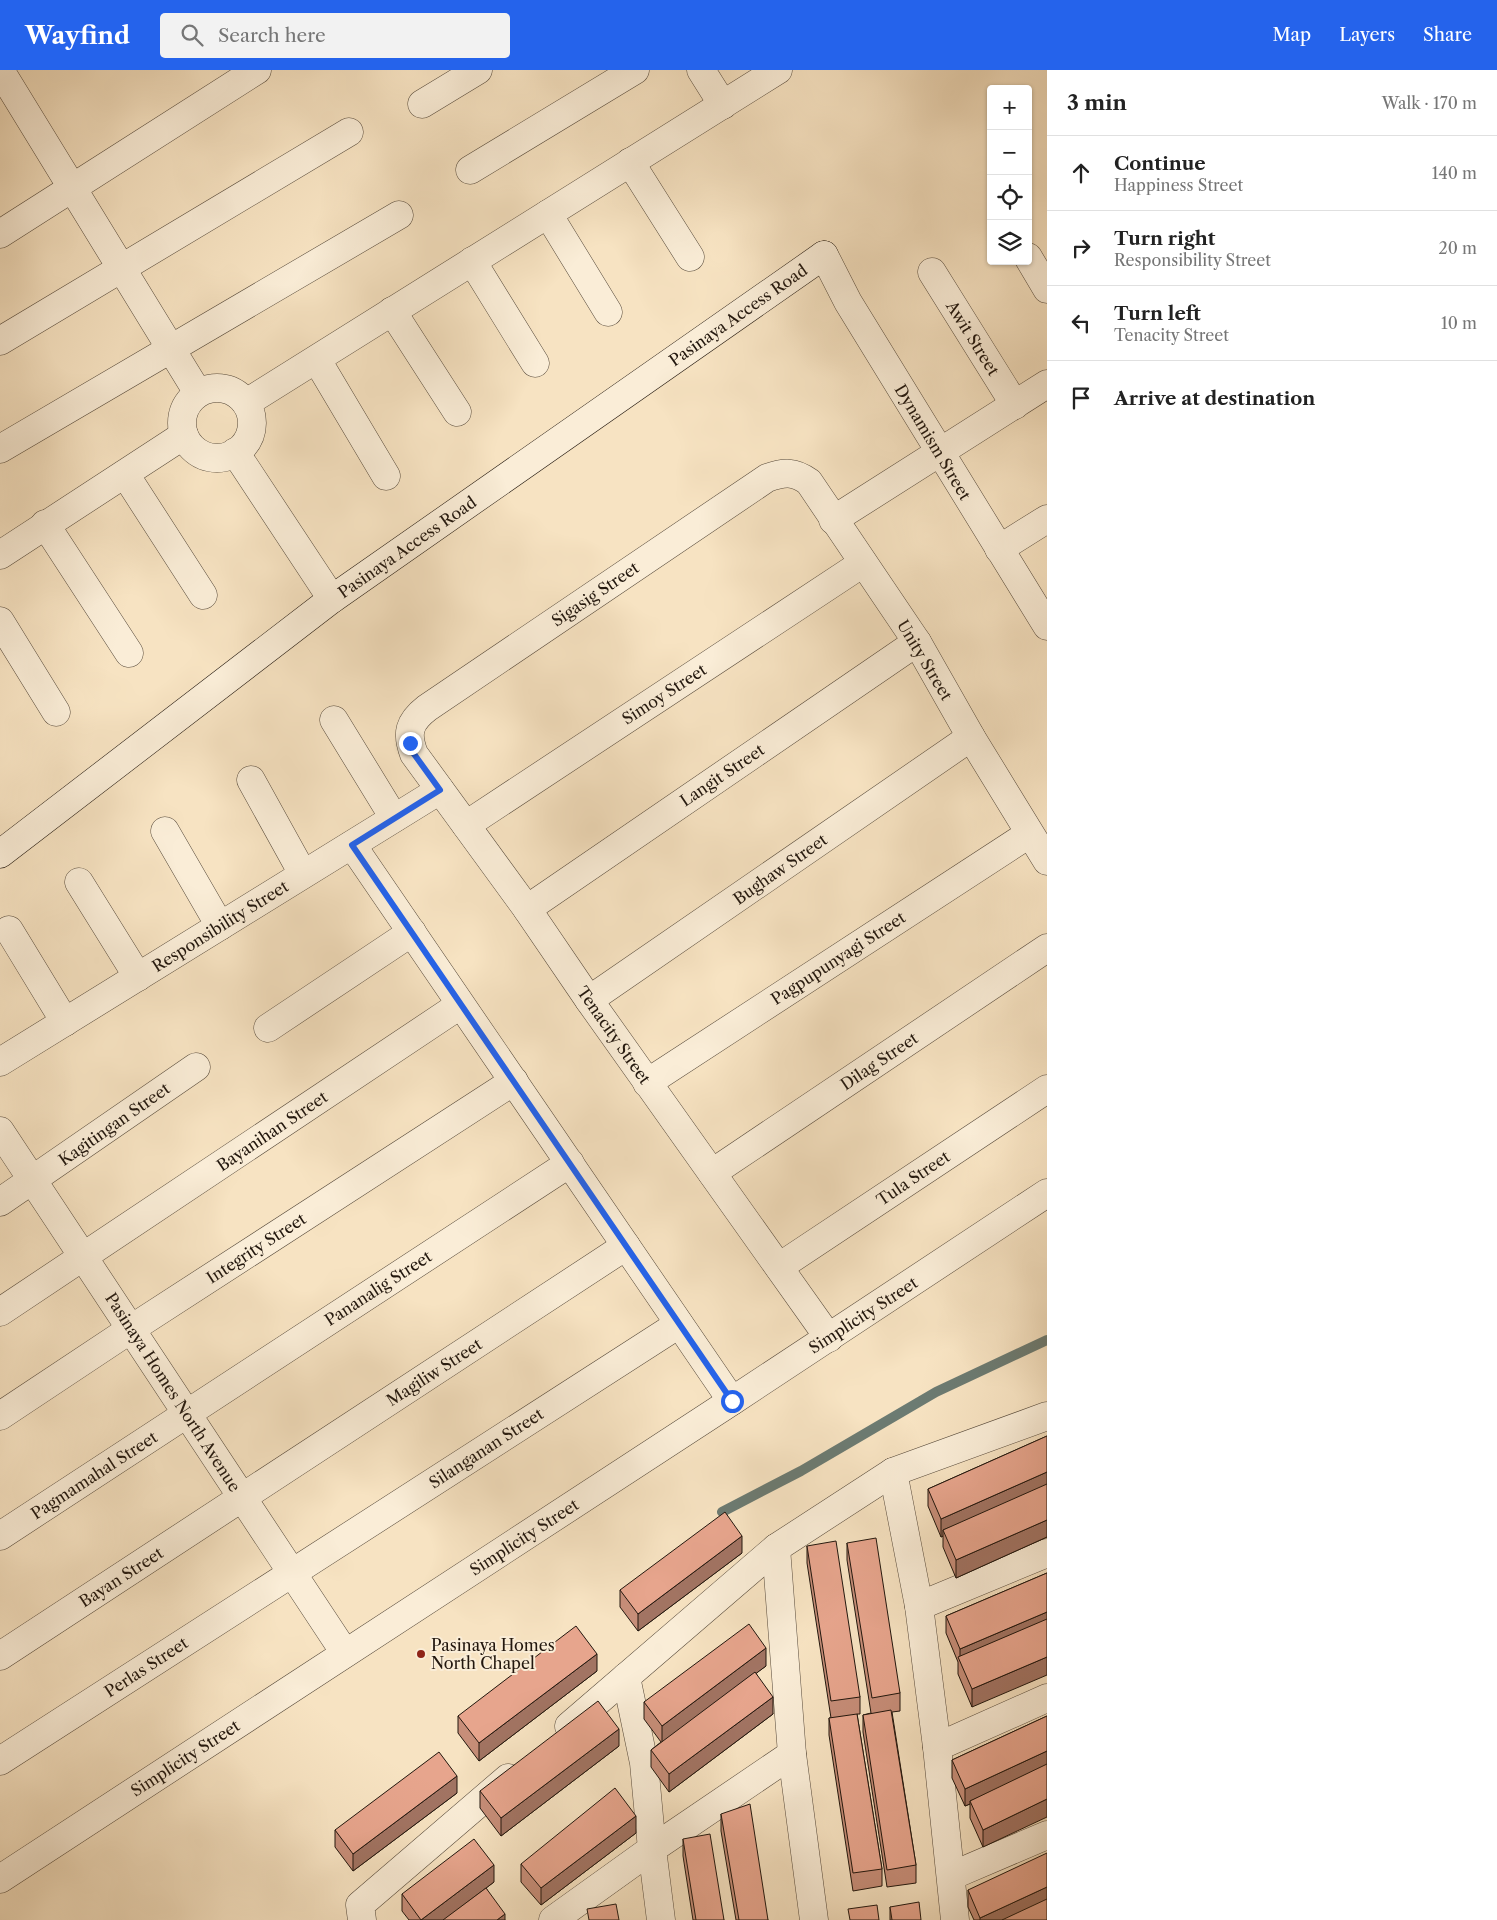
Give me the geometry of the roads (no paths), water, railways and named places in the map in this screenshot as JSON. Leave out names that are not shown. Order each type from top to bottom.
[{"type":"street","points":[[0,234],[257,70]]},
{"type":"street","points":[[422,104],[478,70]]},
{"type":"street","points":[[470,170],[635,70]]},
{"type":"street","points":[[701,70],[722,104]]},
{"type":"street","points":[[246,403],[778,70]]},
{"type":"street","points":[[9,77],[72,188],[198,393]]},
{"type":"street","points":[[0,341],[349,132]]},
{"type":"street","points":[[630,162],[690,257]]},
{"type":"street","points":[[548,214],[608,312]]},
{"type":"street","points":[[0,449],[399,215]]},
{"type":"street","name":"Dynamism Street","points":[[824,255],[848,302],[1047,626]]},
{"type":"street","name":"Pasinaya Access Road","points":[[0,854],[332,600],[824,255]]},
{"type":"street","points":[[472,261],[536,363]]},
{"type":"street","points":[[1032,264],[1047,289]]},
{"type":"street","name":"Awit Street","points":[[932,272],[1015,404]]},
{"type":"street","points":[[392,311],[457,412]]},
{"type":"street","points":[[317,360],[386,476]]},
{"type":"street","points":[[833,520],[1047,384]]},
{"type":"street","points":[[208,389],[224,389],[239,395],[246,403],[251,413],[252,425],[250,435],[244,445],[235,452],[225,456],[214,457],[203,454],[194,448],[184,435],[183,414],[189,402],[198,393],[208,389]]},
{"type":"street","points":[[0,555],[184,435]]},
{"type":"street","points":[[235,452],[332,600]]},
{"type":"street","name":"Unity Street","points":[[789,472],[809,482],[917,642],[971,737],[1047,861]]},
{"type":"street","name":"Sigasig Street","points":[[410,729],[417,715],[426,708],[767,478],[789,472]]},
{"type":"street","points":[[125,474],[203,595]]},
{"type":"street","points":[[999,549],[1047,519]]},
{"type":"street","points":[[45,524],[129,653]]},
{"type":"street","name":"Simoy Street","points":[[466,825],[863,563]]},
{"type":"street","points":[[0,621],[56,712]]},
{"type":"street","name":"Langit Street","points":[[527,909],[917,642]]},
{"type":"street","points":[[334,720],[394,818]]},
{"type":"street","name":"Tenacity Street","points":[[410,729],[410,743],[414,754],[527,909],[589,1000],[829,1338]]},
{"type":"street","name":"Bughaw Street","points":[[589,1000],[971,737]]},
{"type":"street","points":[[251,780],[304,874]]},
{"type":"street","name":"Responsibility Street","points":[[0,1062],[440,790]]},
{"type":"street","points":[[165,831],[220,926]]},
{"type":"street","name":"Pagpupunyagi Street","points":[[648,1083],[1029,834]]},
{"type":"street","points":[[352,845],[732,1401]]},
{"type":"street","points":[[79,882],[138,977]]},
{"type":"street","points":[[9,930],[66,1022]]},
{"type":"street","points":[[268,1028],[412,932]]},
{"type":"street","name":"Dilag Street","points":[[712,1173],[1047,948]]},
{"type":"street","name":"Bayanihan Street","points":[[0,1312],[460,1005]]},
{"type":"street","name":"Kagitingan Street","points":[[0,1202],[196,1067]]},
{"type":"street","name":"Integrity Street","points":[[0,1416],[514,1081]]},
{"type":"street","name":"Tula Street","points":[[778,1267],[1047,1088]]},
{"type":"street","name":"Pasinaya Homes North Avenue","points":[[0,1130],[345,1653]]},
{"type":"street","name":"Pananalig Street","points":[[187,1414],[570,1163]]},
{"type":"street","name":"Simplicity Street","points":[[0,1878],[829,1338],[1047,1193]]},
{"type":"street","name":"Magiliw Street","points":[[242,1497],[626,1246]]},
{"type":"street","name":"Silanganan Street","points":[[292,1573],[679,1324]]},
{"type":"street","name":"Pagmamahal Street","points":[[0,1536],[187,1414]]},
{"type":"street","points":[[552,1741],[776,1548],[893,1472],[1047,1416]]},
{"type":"street","points":[[893,1472],[919,1606],[937,1747],[955,1920]]},
{"type":"street","name":"Bayan Street","points":[[0,1656],[242,1497]]},
{"type":"street","points":[[776,1548],[792,1754],[814,1920]]},
{"type":"street","points":[[919,1606],[1047,1553]]},
{"type":"street","name":"Perlas Street","points":[[0,1760],[292,1573]]},
{"type":"street","points":[[626,1677],[644,1763],[661,1920]]},
{"type":"street","points":[[937,1747],[1047,1698]]},
{"type":"street","points":[[553,1920],[652,1849],[792,1754]]},
{"type":"street","points":[[362,1920],[360,1905],[530,1760]]},
{"type":"street","points":[[951,1876],[1047,1835]]},
{"type":"waterway","points":[[722,1512],[801,1471],[936,1392],[1047,1340]]},
{"type":"place","name":"Pasinaya Homes North Chapel","points":[[421,1654]]}]
